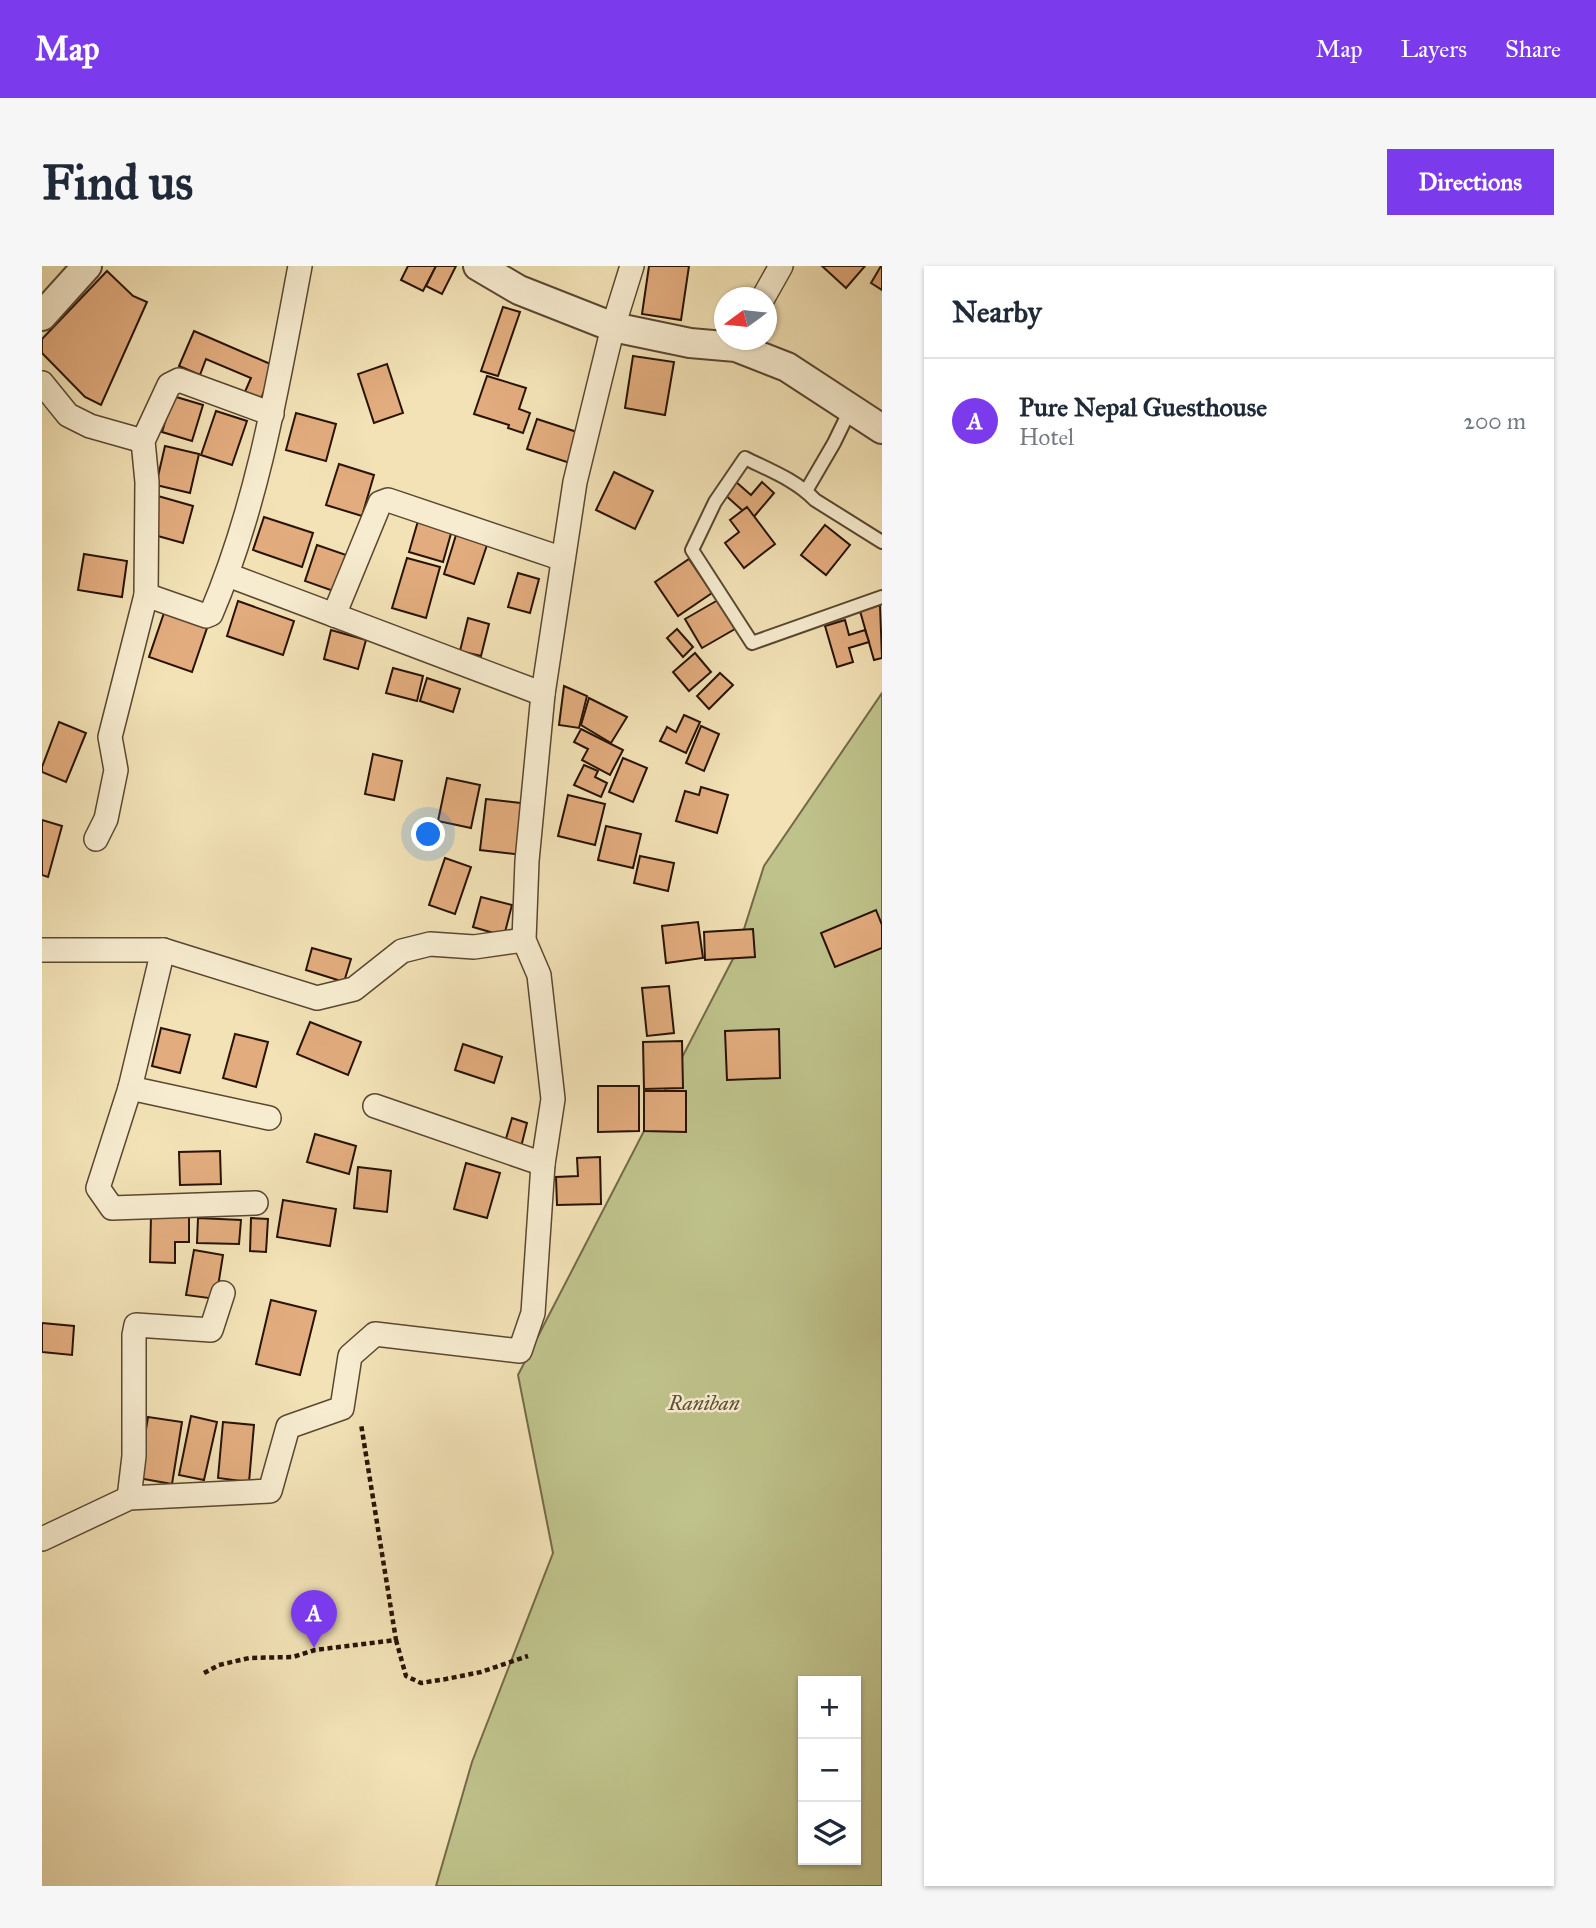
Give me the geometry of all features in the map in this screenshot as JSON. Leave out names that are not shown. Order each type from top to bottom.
[{"type":"street","points":[[42,316],[87,266]]},
{"type":"street","points":[[146,596],[206,616],[211,614],[228,575],[272,414],[300,266]]},
{"type":"street","points":[[478,266],[519,290],[613,327],[690,343],[714,343]]},
{"type":"street","points":[[42,1539],[129,1498],[270,1491],[288,1427],[342,1408],[350,1356],[375,1334],[520,1351],[533,1313],[543,1164],[553,1099],[539,975],[524,940],[527,861],[543,694],[575,482],[613,327],[632,266]]},
{"type":"street","points":[[769,287],[781,266]]},
{"type":"street","points":[[752,350],[787,367],[882,429]]},
{"type":"street","points":[[96,839],[106,819],[116,770],[110,737],[146,596],[147,482],[142,441],[169,385],[179,380],[272,414]]},
{"type":"street","points":[[42,383],[68,415],[90,426],[142,441]]},
{"type":"street","points":[[334,615],[380,503],[388,500],[563,559]]},
{"type":"street","points":[[228,575],[543,694]]},
{"type":"street","points":[[42,950],[163,950],[317,998],[354,989],[402,951],[430,944],[474,947],[524,940]]},
{"type":"street","points":[[163,950],[130,1088],[98,1188],[112,1208],[256,1203]]},
{"type":"street","points":[[130,1088],[269,1118]]},
{"type":"street","points":[[375,1106],[543,1164]]},
{"type":"street","points":[[129,1498],[134,1456],[136,1325],[211,1330],[223,1293]]},
{"type":"lane","points":[[806,491],[851,408]]},
{"type":"lane","points":[[882,542],[815,500],[806,491],[745,458],[715,502],[692,550],[752,643],[882,597]]},
{"type":"path","points":[[342,1408],[361,1425],[396,1640],[405,1676],[421,1683],[481,1672],[527,1656]]},
{"type":"path","points":[[204,1673],[219,1665],[249,1658],[293,1657],[315,1650],[396,1640]]},
{"type":"green space","name":"Raniban","points":[[882,693],[882,1886],[436,1886],[472,1762],[553,1553],[518,1375],[737,951],[764,866]]},
{"type":"building","points":[[408,266],[436,266],[423,291],[401,280]]},
{"type":"building","points":[[436,266],[456,266],[442,294],[426,286]]},
{"type":"building","points":[[649,266],[689,266],[681,320],[642,314]]},
{"type":"building","points":[[822,266],[865,266],[846,288]]},
{"type":"building","points":[[882,266],[882,290],[871,283]]},
{"type":"building","points":[[107,271],[133,296],[147,302],[101,405],[85,397],[42,353],[42,339]]},
{"type":"building","points":[[503,307],[520,312],[498,376],[481,371]]},
{"type":"building","points":[[194,331],[275,366],[260,401],[244,394],[251,378],[206,359],[200,375],[179,366]]},
{"type":"building","points":[[633,356],[674,362],[665,415],[625,408]]},
{"type":"building","points":[[387,364],[403,413],[374,423],[358,374]]},
{"type":"building","points":[[487,376],[526,388],[519,409],[530,413],[523,433],[508,428],[509,425],[474,414]]},
{"type":"building","points":[[173,396],[203,405],[192,441],[162,432]]},
{"type":"building","points":[[216,411],[247,421],[232,465],[201,455]]},
{"type":"building","points":[[296,413],[336,424],[326,461],[286,450]]},
{"type":"building","points":[[537,419],[580,433],[570,463],[527,449]]},
{"type":"building","points":[[165,446],[199,454],[190,493],[156,485]]},
{"type":"building","points":[[339,464],[374,475],[362,516],[326,505]]},
{"type":"building","points":[[614,472],[653,491],[635,529],[596,510]]},
{"type":"building","points":[[735,481],[751,495],[762,482],[774,493],[752,519],[724,494]]},
{"type":"building","points":[[158,496],[193,506],[183,543],[147,533]]},
{"type":"building","points":[[747,507],[775,544],[744,568],[725,543],[739,532],[730,520]]},
{"type":"building","points":[[264,517],[313,533],[302,567],[253,550]]},
{"type":"building","points":[[418,521],[452,530],[443,562],[409,552]]},
{"type":"building","points":[[825,525],[850,545],[826,575],[801,555]]},
{"type":"building","points":[[456,535],[487,545],[474,584],[444,574]]},
{"type":"building","points":[[317,545],[352,557],[339,593],[305,581]]},
{"type":"building","points":[[84,554],[127,561],[122,597],[78,590]]},
{"type":"building","points":[[407,558],[440,567],[426,618],[392,608]]},
{"type":"building","points":[[689,559],[712,593],[678,616],[655,582]]},
{"type":"building","points":[[518,573],[539,579],[530,613],[508,607]]},
{"type":"building","points":[[718,600],[735,629],[702,648],[685,619]]},
{"type":"building","points":[[238,601],[294,621],[283,655],[227,636]]},
{"type":"building","points":[[880,605],[882,658],[874,660],[860,611]]},
{"type":"building","points":[[165,610],[208,625],[192,672],[149,657]]},
{"type":"building","points":[[468,618],[489,624],[481,656],[460,651]]},
{"type":"building","points":[[845,620],[849,635],[865,630],[869,642],[849,648],[853,662],[837,667],[825,626]]},
{"type":"building","points":[[677,629],[693,647],[683,657],[667,638]]},
{"type":"building","points":[[331,630],[366,640],[358,669],[324,659]]},
{"type":"building","points":[[695,653],[711,672],[689,691],[673,672]]},
{"type":"building","points":[[393,668],[423,676],[417,701],[386,693]]},
{"type":"building","points":[[720,673],[733,685],[709,709],[697,696]]},
{"type":"building","points":[[427,678],[460,689],[453,712],[420,701]]},
{"type":"building","points":[[564,686],[587,696],[579,728],[559,725]]},
{"type":"building","points":[[589,698],[627,717],[611,743],[581,725]]},
{"type":"building","points":[[684,715],[700,722],[686,753],[660,741],[667,727],[676,732]]},
{"type":"building","points":[[59,722],[86,733],[66,782],[42,772]]},
{"type":"building","points":[[701,726],[719,734],[704,771],[686,763]]},
{"type":"building","points":[[581,729],[623,750],[610,775],[582,760],[588,749],[574,742]]},
{"type":"building","points":[[373,754],[402,761],[394,800],[365,794]]},
{"type":"building","points":[[623,758],[647,768],[633,802],[609,792]]},
{"type":"building","points":[[584,765],[598,771],[595,777],[607,783],[601,797],[574,785]]},
{"type":"building","points":[[447,778],[480,785],[471,828],[438,821]]},
{"type":"building","points":[[701,787],[728,795],[717,833],[676,821],[685,791],[699,795]]},
{"type":"building","points":[[568,795],[605,804],[595,845],[558,836]]},
{"type":"building","points":[[486,799],[529,804],[523,855],[480,850]]},
{"type":"building","points":[[42,820],[62,826],[48,877],[42,875]]},
{"type":"building","points":[[606,826],[641,834],[633,868],[598,860]]},
{"type":"building","points":[[640,856],[674,863],[668,891],[634,883]]},
{"type":"building","points":[[445,858],[471,867],[455,914],[429,905]]},
{"type":"building","points":[[481,897],[512,905],[504,936],[473,927]]},
{"type":"building","points":[[876,910],[882,925],[882,948],[835,967],[821,933]]},
{"type":"building","points":[[698,922],[703,958],[666,963],[662,926]]},
{"type":"building","points":[[753,929],[755,957],[705,960],[704,932]]},
{"type":"building","points":[[312,948],[351,959],[344,982],[306,970]]},
{"type":"building","points":[[669,986],[674,1033],[647,1036],[642,988]]},
{"type":"building","points":[[310,1022],[361,1042],[348,1075],[297,1054]]},
{"type":"building","points":[[161,1028],[190,1035],[180,1073],[152,1066]]},
{"type":"building","points":[[779,1029],[780,1078],[727,1080],[725,1031]]},
{"type":"building","points":[[235,1034],[268,1042],[256,1087],[223,1078]]},
{"type":"building","points":[[682,1041],[683,1088],[644,1089],[643,1042]]},
{"type":"building","points":[[463,1044],[502,1057],[494,1083],[455,1070]]},
{"type":"building","points":[[598,1086],[639,1086],[639,1131],[598,1132]]},
{"type":"building","points":[[644,1091],[686,1091],[686,1132],[644,1131]]},
{"type":"building","points":[[512,1118],[527,1123],[521,1147],[505,1142]]},
{"type":"building","points":[[315,1134],[356,1146],[349,1174],[307,1162]]},
{"type":"building","points":[[220,1151],[221,1184],[180,1185],[179,1152]]},
{"type":"building","points":[[600,1157],[601,1204],[557,1205],[556,1177],[578,1176],[577,1158]]},
{"type":"building","points":[[466,1163],[500,1173],[487,1218],[454,1209]]},
{"type":"building","points":[[358,1167],[391,1171],[387,1212],[354,1208]]},
{"type":"building","points":[[283,1200],[336,1209],[330,1246],[277,1237]]},
{"type":"building","points":[[151,1215],[189,1216],[189,1242],[175,1242],[175,1263],[150,1262]]},
{"type":"building","points":[[198,1218],[241,1220],[239,1244],[197,1243]]},
{"type":"building","points":[[251,1218],[268,1219],[266,1252],[250,1251]]},
{"type":"building","points":[[194,1250],[223,1255],[216,1299],[186,1295]]},
{"type":"building","points":[[271,1300],[316,1311],[300,1375],[256,1364]]},
{"type":"building","points":[[42,1323],[74,1326],[72,1355],[42,1352]]},
{"type":"building","points":[[191,1416],[217,1422],[204,1480],[179,1475]]},
{"type":"building","points":[[148,1417],[182,1422],[172,1484],[138,1478]]},
{"type":"building","points":[[223,1422],[254,1425],[249,1482],[218,1478]]},
{"type":"place","name":"Pure Nepal Guesthouse","points":[[314,1648]]}]
